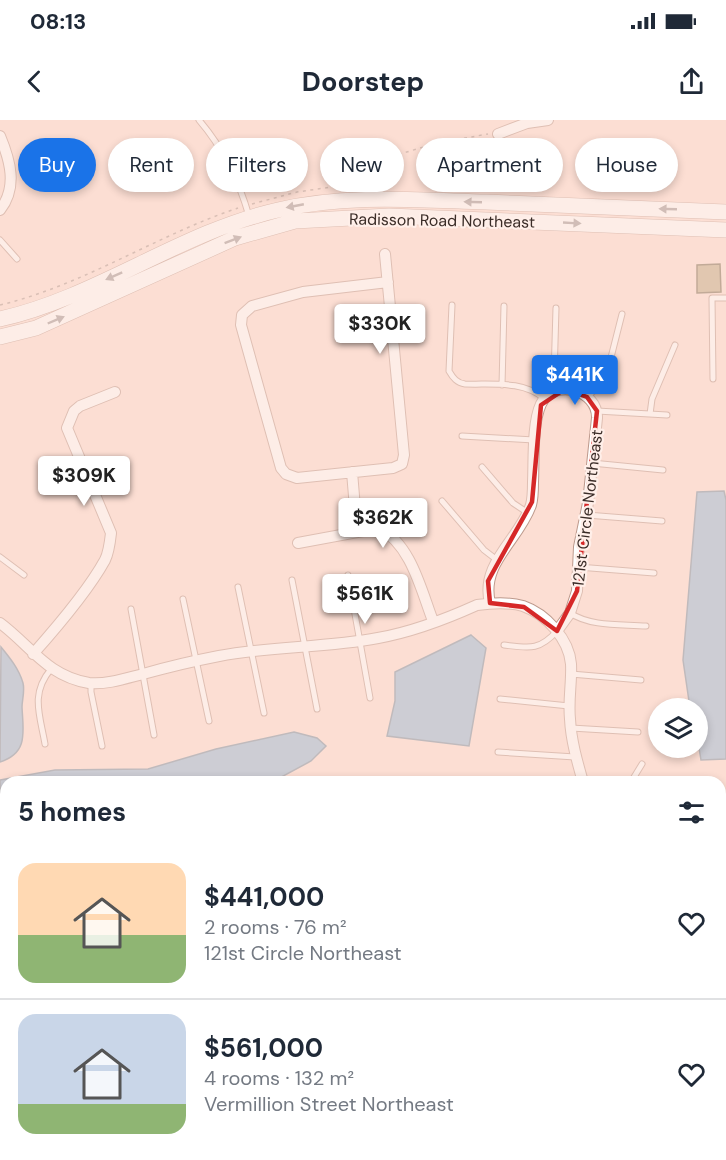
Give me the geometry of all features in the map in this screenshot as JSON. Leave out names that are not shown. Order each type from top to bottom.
[{"type":"main road","name":"Radisson Road Northeast","points":[[0,319],[59,300],[218,229],[249,218],[308,204],[372,198],[726,212]]},
{"type":"main road","name":"Radisson Road Northeast","points":[[0,337],[36,328],[235,238],[295,221],[389,216],[726,230]]},
{"type":"street","points":[[498,134],[527,123],[548,120]]},
{"type":"street","points":[[0,136],[9,158],[11,172],[9,194],[0,210]]},
{"type":"street","points":[[385,254],[404,455],[402,464],[393,468],[297,478],[286,474],[281,468],[241,325],[242,315],[252,306],[303,292],[387,282]]},
{"type":"street","points":[[490,603],[488,581],[497,560],[517,532],[532,502],[539,412],[544,399],[558,390],[573,389],[587,397]]},
{"type":"street","points":[[33,654],[73,606],[105,559],[110,544],[111,533],[67,428],[74,411],[80,406],[115,392]]},
{"type":"street","name":"121st Circle Northeast","points":[[557,631],[570,613],[577,591],[579,547],[586,515],[597,411],[587,397]]},
{"type":"street","points":[[352,472],[357,532]]},
{"type":"street","points":[[298,543],[379,528],[388,533],[405,554],[422,590],[433,621]]},
{"type":"street","points":[[0,622],[51,669],[91,683],[116,680],[196,660],[251,650],[360,640],[403,633],[477,605],[490,603],[524,607],[538,614],[557,631],[571,661],[569,706],[575,757],[581,776]]},
{"type":"lane","points":[[199,120],[215,139],[227,159],[249,218]]},
{"type":"lane","points":[[0,240],[17,259]]},
{"type":"lane","points":[[713,379],[712,298],[726,298]]},
{"type":"lane","points":[[452,305],[449,366],[452,376],[465,384],[525,388],[533,390],[544,399]]},
{"type":"lane","points":[[502,385],[504,306]]},
{"type":"lane","points":[[556,308],[554,377],[558,390]]},
{"type":"lane","points":[[587,397],[605,381],[622,314]]},
{"type":"lane","points":[[650,414],[652,399],[675,345]]},
{"type":"lane","points":[[597,411],[667,415]]},
{"type":"lane","points":[[462,436],[536,440]]},
{"type":"lane","points":[[592,463],[663,470]]},
{"type":"lane","points":[[482,467],[513,503],[528,513]]},
{"type":"lane","points":[[442,501],[484,550],[497,560]]},
{"type":"lane","points":[[586,515],[662,521]]},
{"type":"lane","points":[[0,557],[24,575]]},
{"type":"lane","points":[[578,567],[654,573]]},
{"type":"lane","points":[[348,575],[370,698]]},
{"type":"lane","points":[[292,580],[317,709]]},
{"type":"lane","points":[[238,587],[264,713]]},
{"type":"lane","points":[[183,599],[209,721]]},
{"type":"lane","points":[[131,609],[154,735]]},
{"type":"lane","points":[[570,613],[593,622],[646,626]]},
{"type":"lane","points":[[504,645],[531,648],[543,645],[557,631]]},
{"type":"lane","points":[[45,744],[37,697],[41,681],[51,669]]},
{"type":"lane","points":[[571,674],[641,680]]},
{"type":"lane","points":[[91,683],[102,746]]},
{"type":"lane","points":[[500,699],[569,706]]},
{"type":"lane","points":[[571,728],[638,732]]},
{"type":"lane","points":[[498,752],[575,757]]},
{"type":"lane","points":[[635,776],[642,764]]},
{"type":"highlighted area","points":[[565,389],[587,397],[597,411],[577,591],[557,631],[524,607],[490,603],[488,581],[532,502],[541,405]]},
{"type":"water","points":[[724,491],[726,500],[726,759],[701,760],[701,758],[708,758],[708,698],[689,698],[683,660],[697,492]]},
{"type":"water","points":[[471,635],[486,648],[469,746],[387,736],[395,701],[395,672]]},
{"type":"water","points":[[1,647],[17,668],[24,689],[23,733],[20,747],[16,753],[0,762]]},
{"type":"water","points":[[294,732],[317,738],[326,746],[311,761],[283,776],[22,776],[55,770],[148,769],[216,749]]},
{"type":"building","points":[[720,264],[721,292],[697,293],[697,265]]}]
